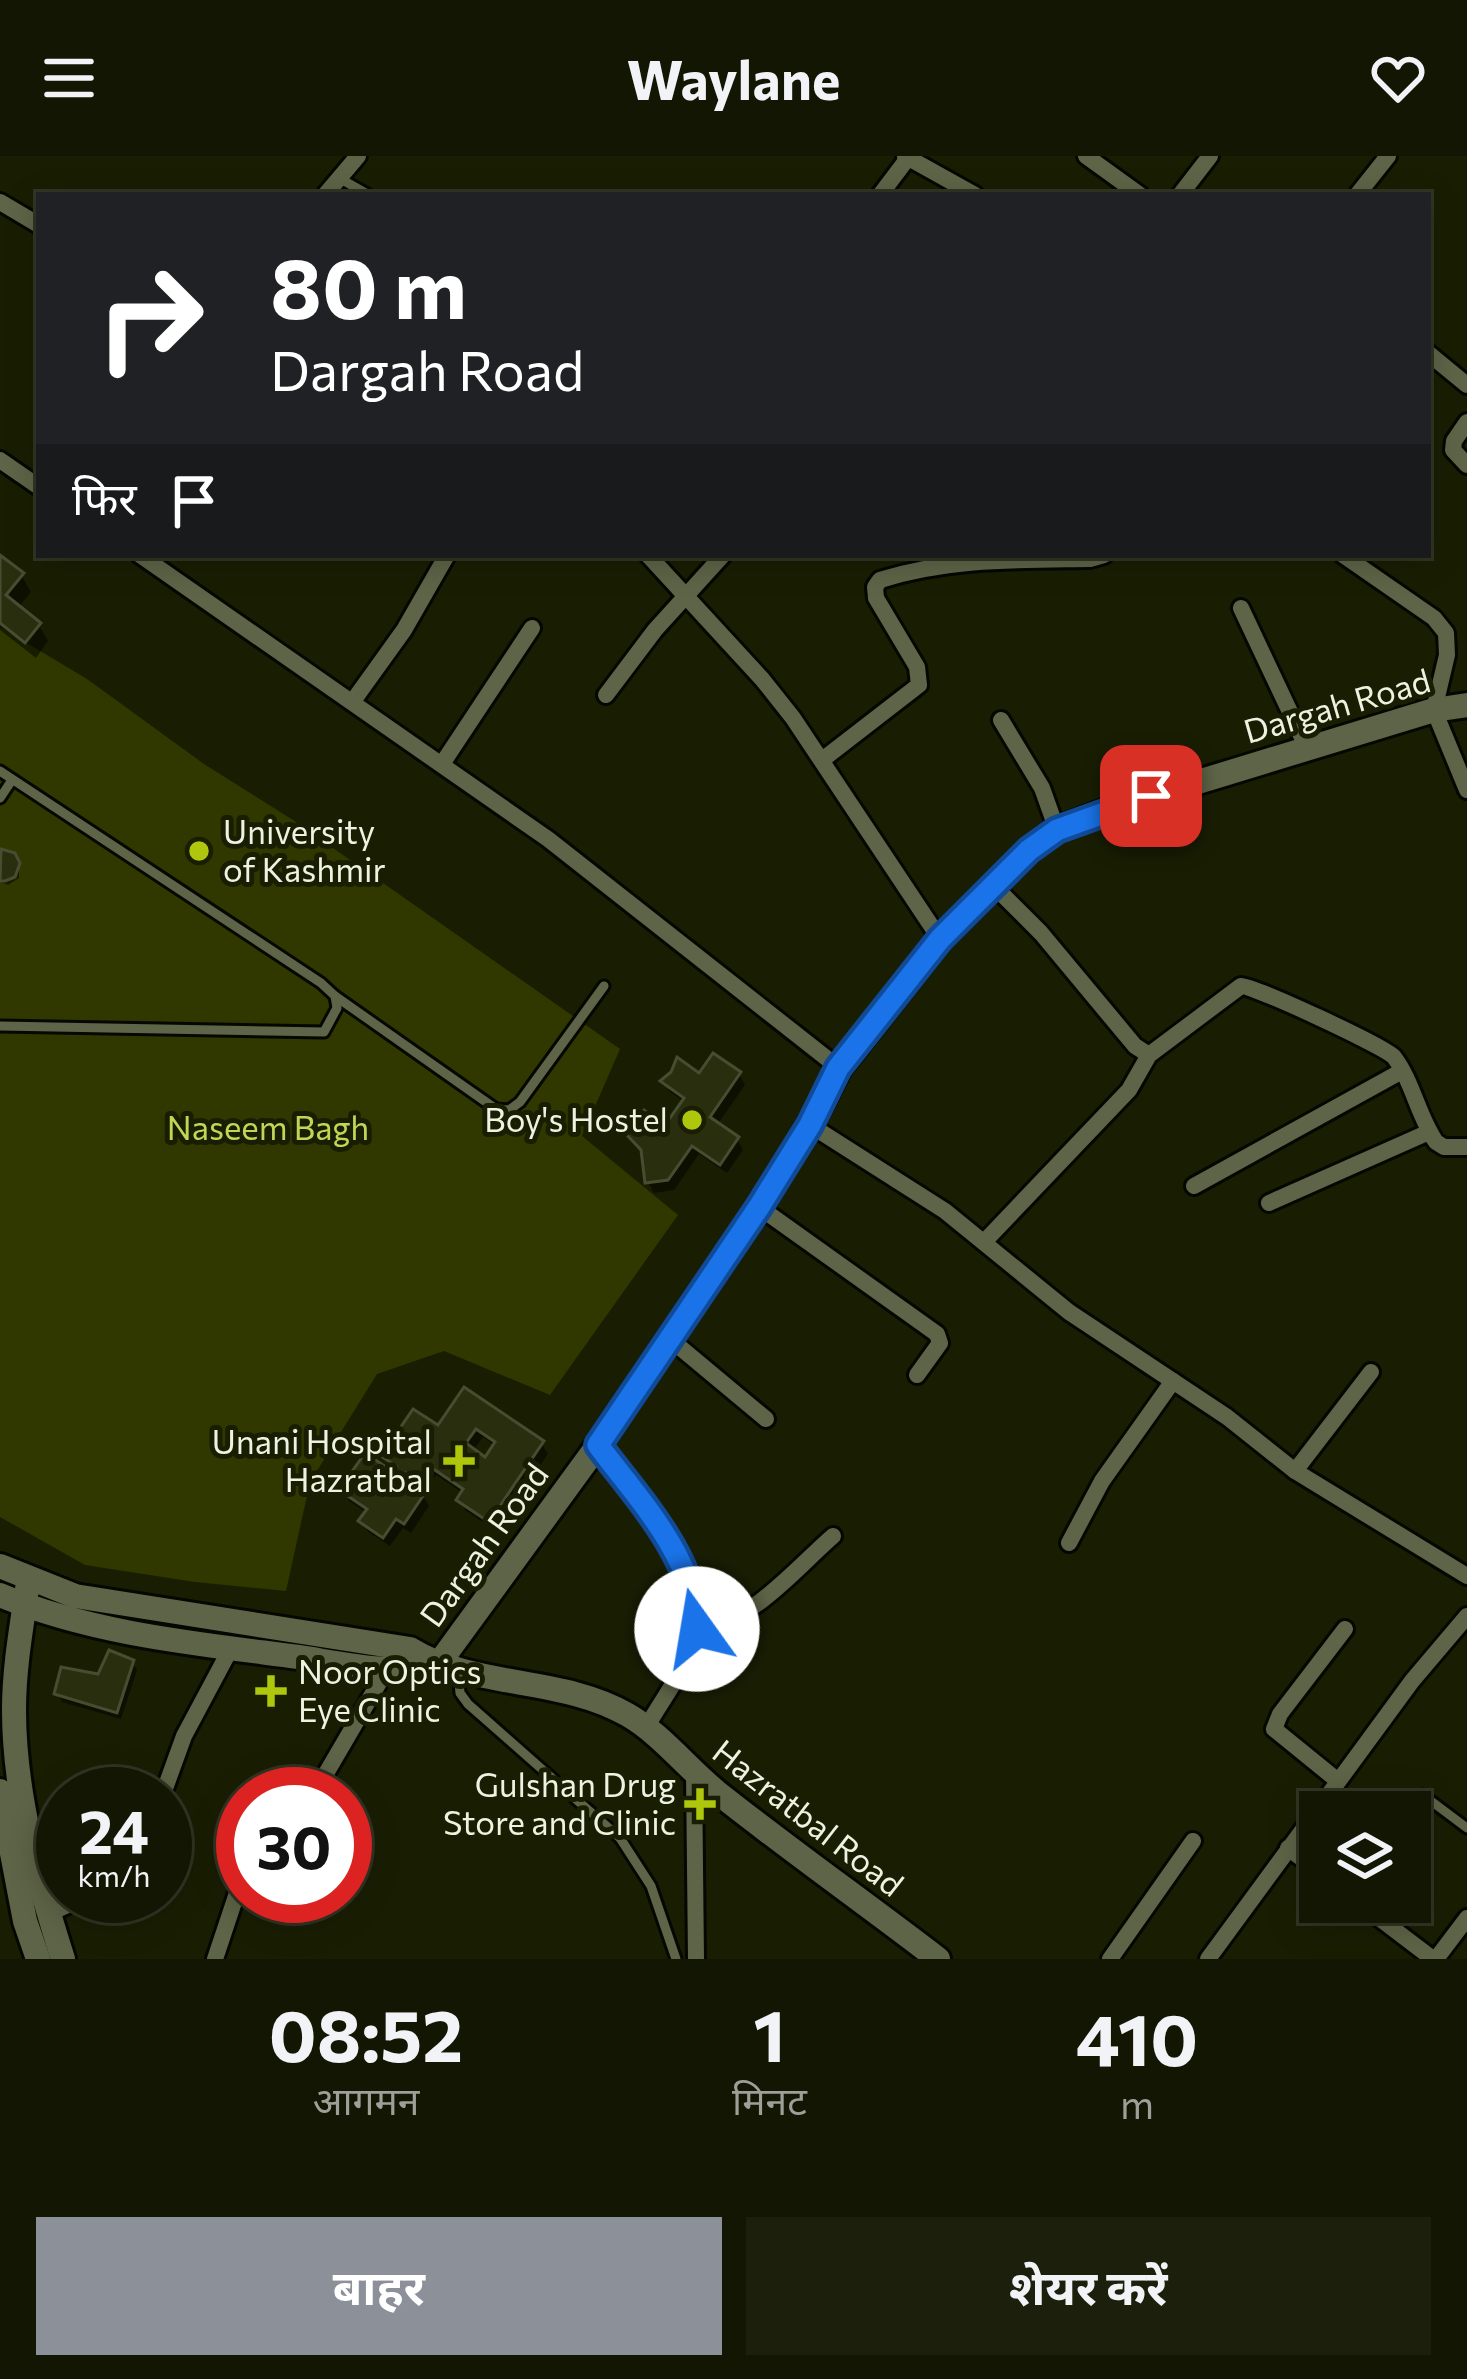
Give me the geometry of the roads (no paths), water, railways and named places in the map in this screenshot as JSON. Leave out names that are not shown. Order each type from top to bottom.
[{"type":"main road","name":"Dargah Road","points":[[447,1668],[759,1207],[810,1125],[838,1068],[940,939],[1029,850],[1057,830],[1119,806],[1434,710],[1467,705]]},
{"type":"main road","name":"Hazratbal Road","points":[[9,1591],[75,1596],[410,1649],[447,1668],[605,1704],[646,1728],[694,1773],[938,1959]]},
{"type":"main road","name":"Hazratbal Road","points":[[9,1591],[71,1619],[231,1648],[406,1672],[447,1668]]},
{"type":"main road","points":[[9,1591],[20,1783],[36,1858]]},
{"type":"main road","points":[[0,1791],[38,1959]]},
{"type":"main road","points":[[51,1923],[63,1959]]},
{"type":"street","points":[[327,192],[358,156]]},
{"type":"street","points":[[1086,156],[1136,192]]},
{"type":"street","points":[[1182,192],[1210,156]]},
{"type":"street","points":[[1359,192],[1388,156]]},
{"type":"street","points":[[882,192],[907,157],[971,192]]},
{"type":"street","points":[[0,202],[36,223]]},
{"type":"street","points":[[1431,355],[1467,385]]},
{"type":"street","points":[[1467,422],[1453,450],[1467,465]]},
{"type":"street","points":[[0,460],[36,485]]},
{"type":"street","points":[[144,558],[603,880],[838,1068]]},
{"type":"street","points":[[353,701],[404,630],[444,558]]},
{"type":"street","points":[[651,558],[762,679],[822,760],[940,939]]},
{"type":"street","points":[[606,694],[720,558]]},
{"type":"street","points":[[822,760],[919,685],[917,667],[876,598],[880,580],[939,564],[984,559],[1094,558]]},
{"type":"street","points":[[1347,558],[1434,618],[1446,633],[1448,655],[1434,710],[1467,790]]},
{"type":"street","points":[[1240,608],[1307,748]]},
{"type":"street","points":[[442,764],[532,628]]},
{"type":"street","points":[[1001,720],[1042,788],[1057,830]]},
{"type":"street","points":[[994,886],[1041,933],[1135,1046],[1149,1055]]},
{"type":"street","points":[[984,1242],[1130,1090],[1149,1055],[1232,990],[1248,985],[1384,1048],[1402,1070],[1430,1132],[1444,1148],[1467,1148]]},
{"type":"street","points":[[1194,1186],[1402,1070]]},
{"type":"street","points":[[810,1125],[945,1211],[1070,1312],[1173,1381],[1294,1472],[1467,1576]]},
{"type":"street","points":[[1269,1203],[1430,1132]]},
{"type":"street","points":[[759,1207],[937,1334],[940,1343],[917,1375]]},
{"type":"street","points":[[670,1339],[766,1419]]},
{"type":"street","points":[[1294,1472],[1371,1372]]},
{"type":"street","points":[[1069,1543],[1102,1481],[1173,1381]]},
{"type":"street","points":[[598,1445],[674,1552],[696,1610],[697,1629],[688,1653],[646,1728]]},
{"type":"street","points":[[697,1629],[740,1616],[833,1536]]},
{"type":"street","points":[[1208,1959],[1412,1681],[1467,1616]]},
{"type":"street","points":[[1338,1781],[1274,1729],[1280,1714],[1345,1629]]},
{"type":"street","points":[[173,1767],[231,1648]]},
{"type":"street","points":[[330,1767],[387,1670]]},
{"type":"street","points":[[694,1773],[696,1959]]},
{"type":"street","points":[[1110,1959],[1193,1841]]},
{"type":"street","points":[[1288,1848],[1299,1857]]},
{"type":"street","points":[[1386,1923],[1434,1959],[1467,1918]]},
{"type":"street","points":[[215,1959],[227,1923]]},
{"type":"lane","points":[[339,178],[364,192]]},
{"type":"lane","points":[[0,771],[496,1109],[509,1111],[520,1102],[604,986]]},
{"type":"lane","points":[[0,798],[12,780]]},
{"type":"lane","points":[[0,1026],[324,1032],[338,1008],[335,996]]},
{"type":"lane","points":[[447,1668],[468,1703],[620,1838],[651,1886],[676,1959]]},
{"type":"lane","points":[[1431,1801],[1467,1828]]},
{"type":"place","name":"University of Kashmir","points":[[199,851]]},
{"type":"place","name":"Boy's Hostel","points":[[692,1120]]},
{"type":"place","name":"Unani Hospital Hazratbal","points":[[459,1461]]},
{"type":"place","name":"Noor Optics Eye Clinic","points":[[271,1691]]},
{"type":"place","name":"Gulshan Drug Store and Clinic","points":[[700,1804]]},
{"type":"park label","name":"Naseem Bagh","points":[[268,1128]]}]
